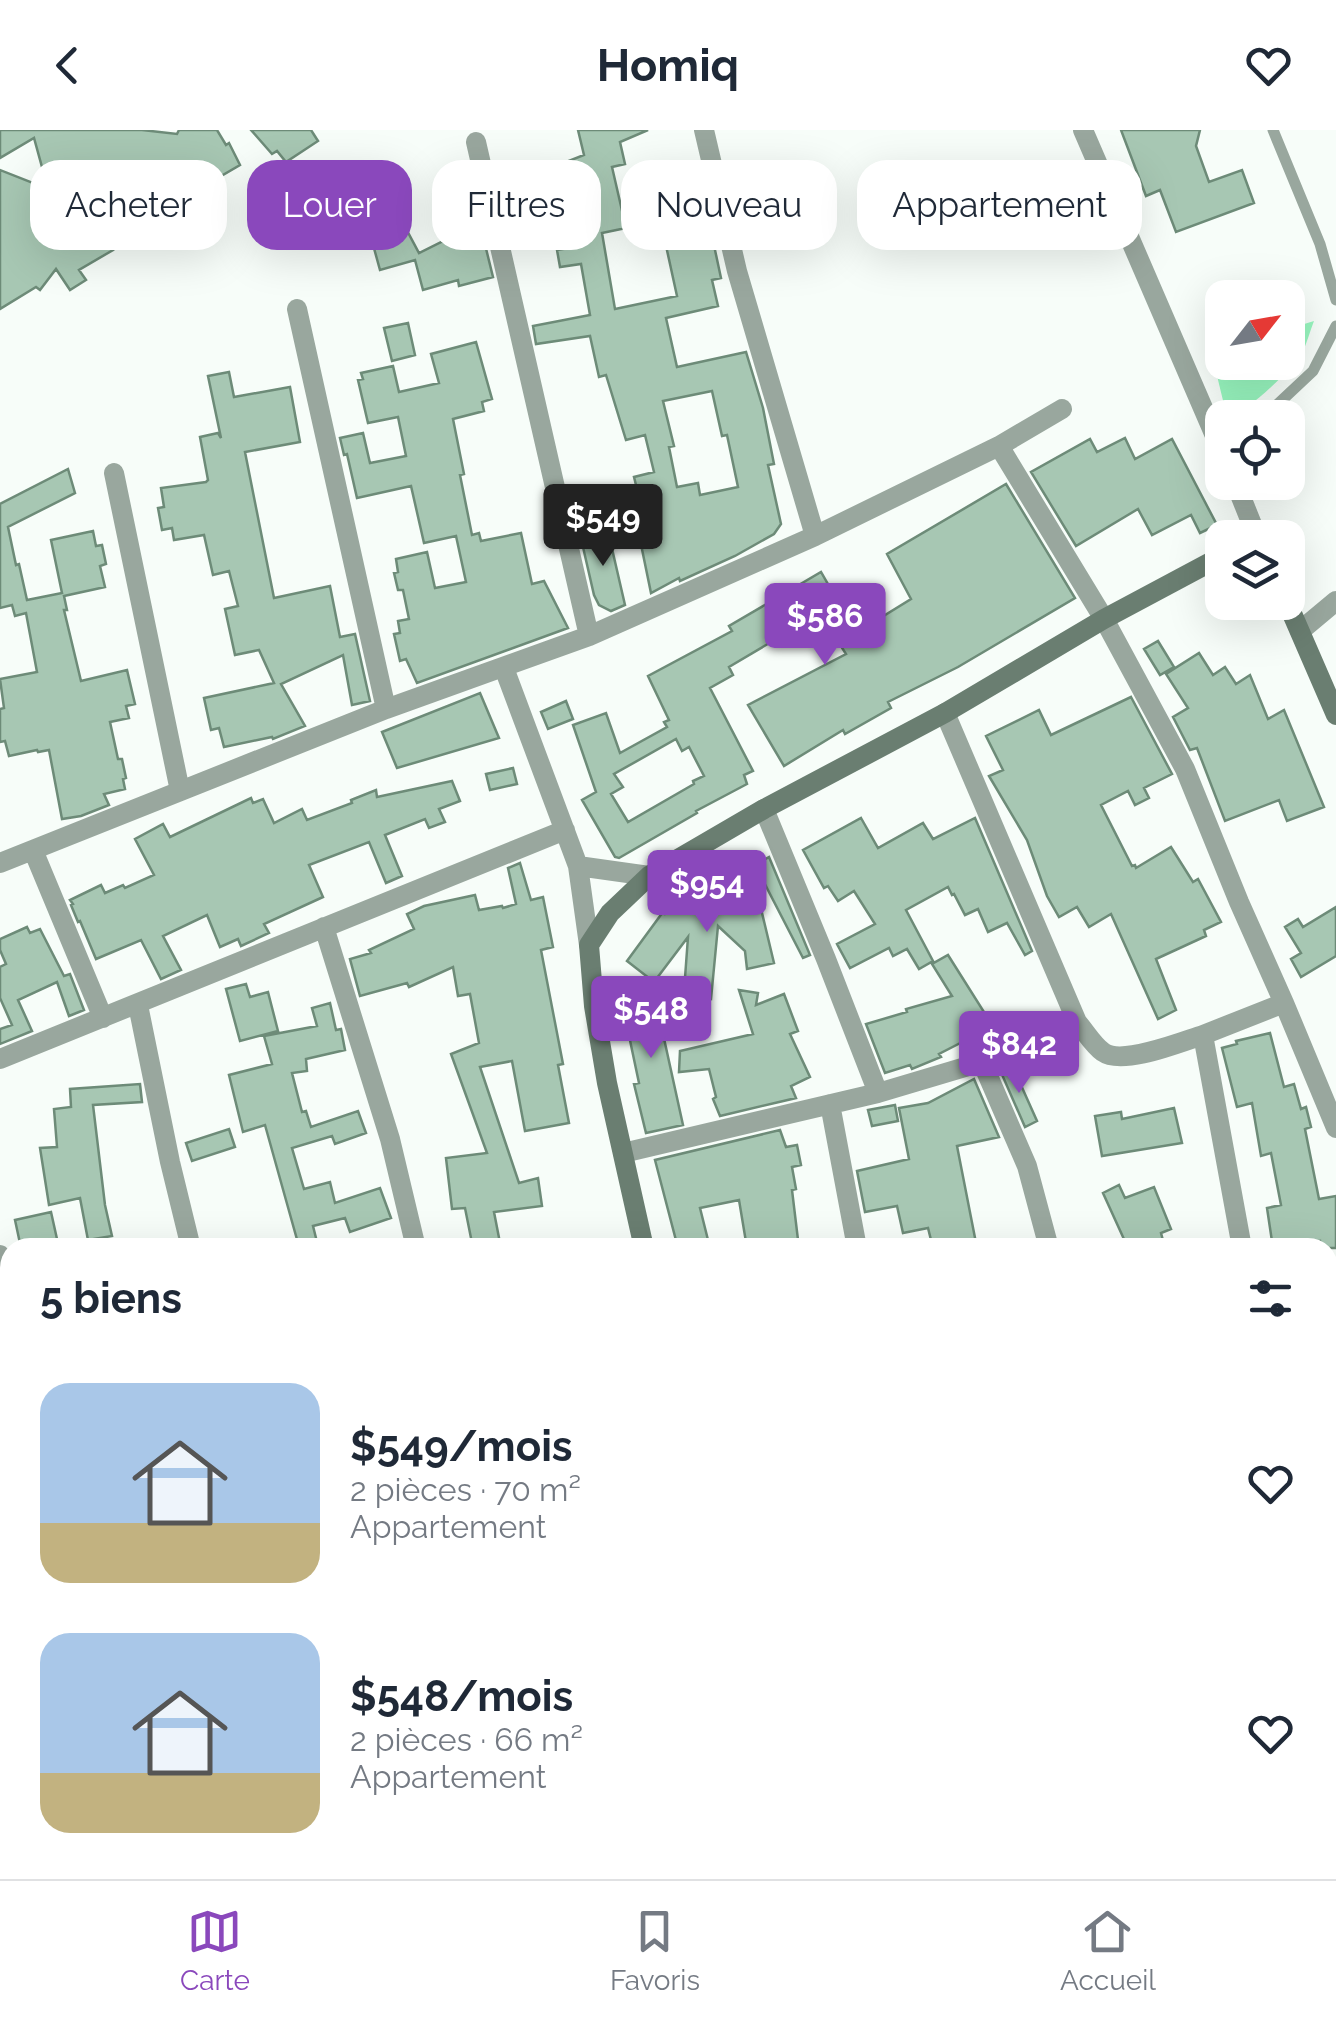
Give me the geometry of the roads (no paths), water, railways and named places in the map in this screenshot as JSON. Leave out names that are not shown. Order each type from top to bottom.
[{"type":"street","points":[[704,130],[736,271],[814,536]]},
{"type":"street","points":[[1083,130],[1205,413]]},
{"type":"street","points":[[476,142],[589,636]]},
{"type":"street","points":[[297,309],[386,710]]},
{"type":"street","points":[[0,863],[386,710],[589,636],[814,536],[998,446],[1062,409]]},
{"type":"street","points":[[998,446],[1104,619],[1185,769],[1336,1128]]},
{"type":"street","points":[[114,473],[180,792]]},
{"type":"street","points":[[589,945],[610,913],[649,876],[1205,565]]},
{"type":"street","points":[[1300,631],[1336,601]]},
{"type":"street","points":[[1295,620],[1336,715]]},
{"type":"street","points":[[504,668],[578,866],[607,1082],[642,1238]]},
{"type":"street","points":[[945,713],[1077,1022],[1101,1051],[1112,1057],[1128,1056],[1203,1035],[1284,1003]]},
{"type":"street","points":[[764,810],[878,1093]]},
{"type":"street","points":[[0,1060],[566,830]]},
{"type":"street","points":[[33,850],[104,1018]]},
{"type":"street","points":[[578,866],[649,876]]},
{"type":"street","points":[[324,928],[390,1139],[414,1238]]},
{"type":"street","points":[[138,1005],[189,1238]]},
{"type":"street","points":[[623,1152],[878,1093],[982,1062],[1077,1022]]},
{"type":"street","points":[[1203,1035],[1240,1238]]},
{"type":"street","points":[[982,1062],[1027,1166],[1046,1238]]},
{"type":"street","points":[[830,1104],[855,1238]]},
{"type":"lane","points":[[1273,130],[1320,244],[1336,300]]},
{"type":"lane","points":[[1282,400],[1313,371],[1336,326]]}]
